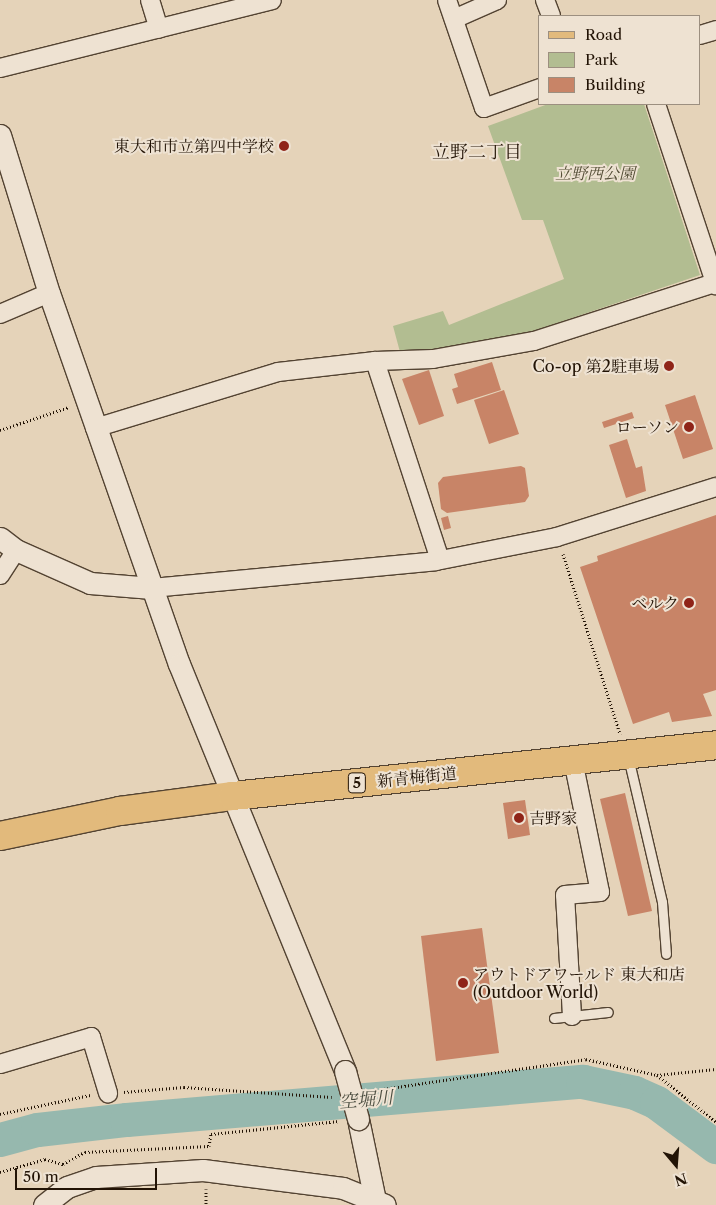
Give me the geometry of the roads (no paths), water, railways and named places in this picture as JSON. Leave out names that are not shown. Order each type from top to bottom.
[{"type":"main road","name":"新青梅街道","points":[[0,836],[120,811],[234,796],[716,745]]},
{"type":"street","points":[[150,0],[159,29]]},
{"type":"street","points":[[0,68],[272,0]]},
{"type":"street","points":[[447,0],[484,108],[538,89]]},
{"type":"street","points":[[454,19],[497,0]]},
{"type":"street","points":[[545,0],[551,15]]},
{"type":"street","points":[[701,36],[716,30]]},
{"type":"street","points":[[95,428],[239,381],[316,366],[433,359],[509,347],[716,284],[656,105]]},
{"type":"street","points":[[0,135],[49,293],[152,588],[345,1071],[379,1204]]},
{"type":"street","points":[[0,314],[49,293]]},
{"type":"street","points":[[375,361],[440,560]]},
{"type":"street","points":[[0,575],[8,544],[90,583],[152,588],[440,560],[557,537],[716,487]]},
{"type":"street","points":[[572,1016],[565,895],[600,892],[573,760]]},
{"type":"street","points":[[0,1064],[91,1037],[108,1093]]},
{"type":"street","points":[[44,1205],[67,1187],[96,1177],[203,1170],[343,1188],[379,1204]]},
{"type":"lane","points":[[627,754],[662,902],[666,954]]},
{"type":"lane","points":[[554,1018],[608,1012]]},
{"type":"waterway","name":"空堀川","points":[[0,1140],[38,1130],[127,1120],[583,1082],[635,1093],[657,1103],[716,1147]]},
{"type":"place","name":"東大和市立第四中学校","points":[[284,146]]},
{"type":"place","name":"Co-op 第2駐車場","points":[[669,366]]},
{"type":"place","name":"ローソン","points":[[689,427]]},
{"type":"place","name":"ベルク","points":[[689,603]]},
{"type":"place","name":"吉野家","points":[[519,818]]},
{"type":"place","name":"アウトドアワールド 東大和店 (Outdoor World)","points":[[463,983]]},
{"type":"district","name":"立野二丁目","points":[[477,152]]},
{"type":"park label","name":"立野西公園","points":[[595,173]]}]
